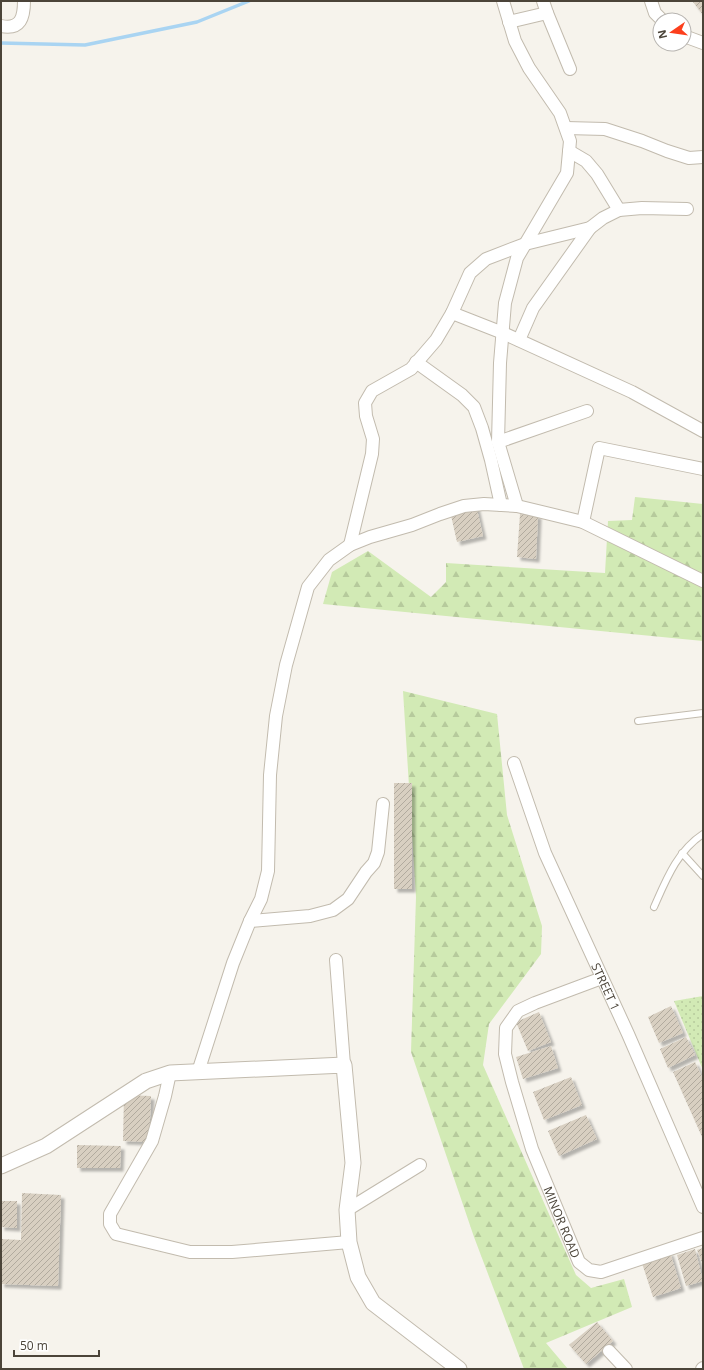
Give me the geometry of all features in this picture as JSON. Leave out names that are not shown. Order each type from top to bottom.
[{"type":"street","points":[[1,26],[12,26],[21,21],[24,13],[24,1]]},
{"type":"street","points":[[503,1],[515,42],[528,68],[560,113],[570,141],[567,173],[517,258],[505,303],[500,363],[498,442],[517,506]]},
{"type":"street","points":[[651,1],[655,12]]},
{"type":"street","points":[[509,22],[545,7],[570,69]]},
{"type":"street","points":[[692,39],[703,43]]},
{"type":"street","points":[[566,128],[605,129],[689,158],[703,157]]},
{"type":"street","points":[[569,151],[586,162],[597,174],[619,210]]},
{"type":"street","points":[[519,340],[533,308],[590,228],[603,218],[619,210],[642,208],[687,210]]},
{"type":"street","points":[[350,545],[372,454],[373,440],[366,416],[365,403],[372,392],[411,369],[436,340],[452,313],[470,273],[486,259],[526,244],[590,228]]},
{"type":"street","points":[[452,313],[519,340],[632,392],[703,431]]},
{"type":"street","points":[[416,362],[462,395],[474,407],[489,453],[501,505]]},
{"type":"street","points":[[498,442],[587,411]]},
{"type":"street","points":[[583,522],[599,448],[703,469]]},
{"type":"street","points":[[198,1072],[233,963],[250,921],[261,899],[268,871],[270,775],[276,716],[286,665],[308,588],[329,560],[350,545],[370,536],[412,525],[464,506],[484,504],[517,506],[583,522],[703,581]]},
{"type":"street","name":"STREET 1","points":[[514,763],[545,852],[628,1034],[703,1208]]},
{"type":"street","points":[[250,921],[310,916],[333,910],[348,899],[366,872],[374,863],[378,852],[382,804]]},
{"type":"street","points":[[336,960],[353,1164],[347,1210],[349,1242],[358,1277],[373,1303],[459,1369]]},
{"type":"street","name":"MINOR ROAD","points":[[602,978],[536,1002],[518,1011],[506,1028],[505,1054],[532,1149],[579,1262],[589,1270],[601,1272],[703,1238]]},
{"type":"street","points":[[1,1166],[46,1146],[146,1081],[170,1073],[344,1065]]},
{"type":"street","points":[[170,1073],[152,1141],[110,1214],[110,1224],[116,1234],[190,1252],[232,1252],[349,1242]]},
{"type":"street","points":[[347,1210],[420,1165]]},
{"type":"street","points":[[608,1351],[626,1369]]},
{"type":"lane","points":[[638,721],[703,713]]},
{"type":"lane","points":[[654,907],[668,876],[682,853],[693,840],[703,834]]},
{"type":"lane","points":[[682,853],[703,876]]},
{"type":"green space","points":[[635,497],[703,504],[703,641],[323,604],[332,572],[368,551],[431,597],[446,582],[446,563],[605,573],[608,521],[632,520]]},
{"type":"green space","points":[[403,691],[497,714],[507,815],[542,926],[541,954],[489,1024],[483,1065],[576,1275],[591,1288],[624,1279],[632,1307],[546,1343],[568,1369],[524,1369],[474,1237],[411,1052],[416,897]]},
{"type":"green space","points":[[703,996],[703,1070],[674,1001]]},
{"type":"building","points":[[703,1],[703,15],[693,2]]},
{"type":"building","points":[[476,505],[483,536],[457,542],[450,511]]},
{"type":"building","points":[[520,514],[538,515],[536,559],[517,557]]},
{"type":"building","points":[[394,783],[412,783],[412,889],[394,889]]},
{"type":"building","points":[[671,1006],[683,1033],[659,1043],[648,1017]]},
{"type":"building","points":[[539,1012],[551,1042],[528,1051],[516,1022]]},
{"type":"building","points":[[686,1037],[695,1055],[668,1068],[660,1049]]},
{"type":"building","points":[[551,1046],[558,1068],[523,1079],[516,1057]]},
{"type":"building","points":[[695,1062],[703,1079],[703,1139],[673,1072]]},
{"type":"building","points":[[571,1077],[582,1105],[544,1120],[533,1092]]},
{"type":"building","points":[[124,1095],[151,1096],[149,1142],[123,1141]]},
{"type":"building","points":[[586,1115],[597,1139],[559,1156],[548,1131]]},
{"type":"building","points":[[77,1145],[121,1146],[120,1168],[77,1168]]},
{"type":"building","points":[[22,1193],[61,1195],[58,1286],[1,1284],[1,1239],[21,1240]]},
{"type":"building","points":[[1,1201],[17,1201],[17,1228],[1,1227]]},
{"type":"building","points":[[703,1248],[703,1265],[697,1250]]},
{"type":"building","points":[[695,1249],[703,1281],[686,1286],[677,1255]]},
{"type":"building","points":[[670,1252],[681,1288],[653,1297],[641,1260]]},
{"type":"building","points":[[597,1322],[613,1341],[586,1364],[569,1345]]},
{"type":"waterway","points":[[1,43],[85,45],[197,22],[249,1]]}]
